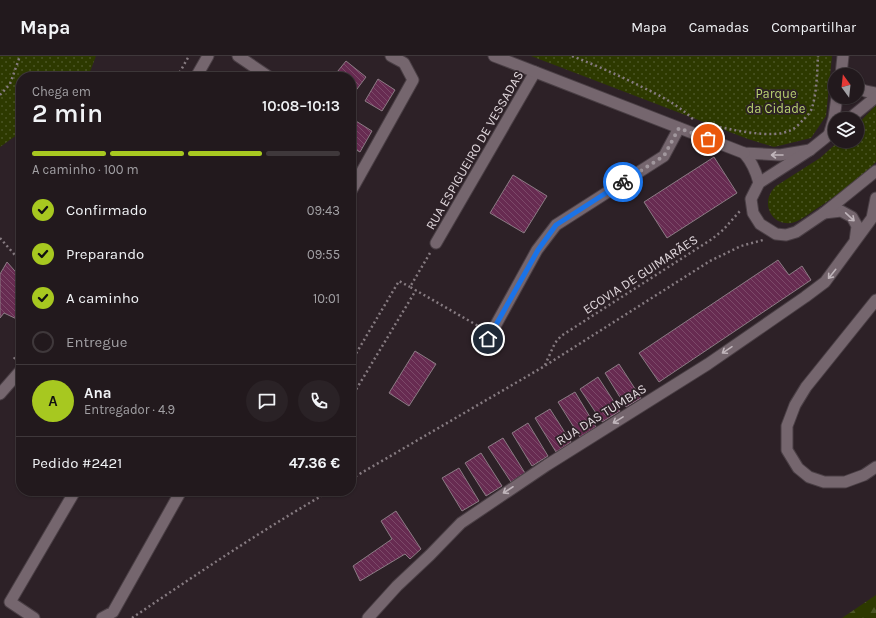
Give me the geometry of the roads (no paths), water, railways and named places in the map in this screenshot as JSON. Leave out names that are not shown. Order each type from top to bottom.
[{"type":"street","points":[[199,72],[208,56]]},
{"type":"street","points":[[238,56],[262,72]]},
{"type":"street","points":[[356,182],[413,80],[404,62],[391,56]]},
{"type":"street","points":[[494,56],[744,153],[780,155],[810,150]]},
{"type":"street","points":[[843,56],[843,68]]},
{"type":"street","name":"RUA ESPIGUEIRO DE VESSADAS","points":[[436,243],[535,72]]},
{"type":"street","points":[[864,90],[876,93]]},
{"type":"street","points":[[857,112],[876,96]]},
{"type":"street","points":[[490,337],[538,250],[556,225],[664,156],[679,128]]},
{"type":"street","points":[[828,135],[810,150],[759,183],[751,199],[753,213],[760,224],[776,234],[796,232],[876,171]]},
{"type":"street","points":[[744,153],[752,163],[759,183]]},
{"type":"street","name":"RUA DAS TUMBAS","points":[[368,618],[397,586],[461,523],[535,472],[708,364],[825,282],[872,218],[876,198]]},
{"type":"street","points":[[824,212],[841,211],[852,217],[857,226],[855,242]]},
{"type":"street","points":[[876,300],[806,387],[795,405],[787,426],[787,450],[798,468],[809,477],[824,482],[845,482],[864,475],[876,467]]},
{"type":"street","points":[[0,394],[16,376]]},
{"type":"street","points":[[34,618],[10,602],[71,496]]},
{"type":"street","points":[[102,618],[113,612],[178,496]]},
{"type":"park label","name":"Parque da Cidade","points":[[776,100]]}]
